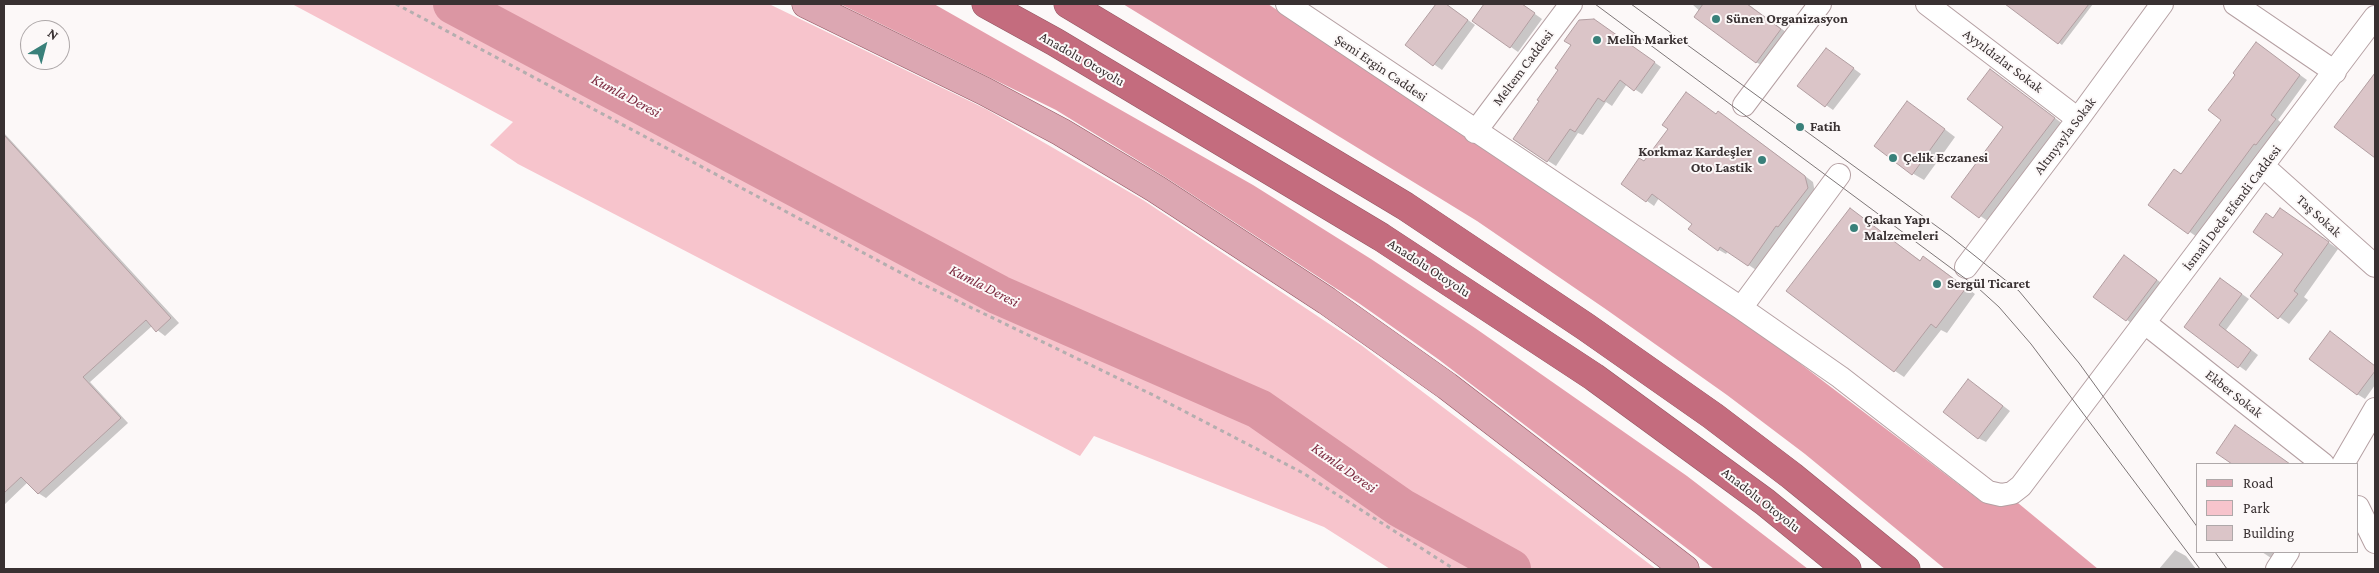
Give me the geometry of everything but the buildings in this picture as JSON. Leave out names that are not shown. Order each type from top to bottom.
[{"type":"highway","name":"Anadolu Otoyolu","points":[[986,4],[1055,42],[1381,237],[1594,377],[1765,502],[1848,569]]},
{"type":"highway","points":[[1068,4],[1405,206],[1586,327],[1713,416],[1792,476],[1906,569]]},
{"type":"main road","points":[[806,4],[1061,132],[1156,189],[1327,301],[1447,386],[1685,569]]},
{"type":"street","name":"Şemi Ergin Caddesi","points":[[1287,4],[1475,132],[1741,308]]},
{"type":"street","name":"Meltem Caddesi","points":[[1475,132],[1571,4]]},
{"type":"street","points":[[1744,105],[1820,4]]},
{"type":"street","name":"Ayyıldızlar Sokak","points":[[1927,4],[2078,119]]},
{"type":"street","name":"Altınyayla Sokak","points":[[1966,267],[2162,4]]},
{"type":"street","points":[[2235,4],[2335,72]]},
{"type":"street","name":"İsmail Dede Efendi Caddesi","points":[[1741,308],[1840,377],[1988,492],[2001,495],[2012,493],[2021,486],[2088,399],[2375,17]]},
{"type":"street","name":"Taş Sokak","points":[[2264,166],[2375,266]]},
{"type":"street","points":[[1741,308],[1839,175]]},
{"type":"street","name":"Ekber Sokak","points":[[2145,323],[2322,463]]},
{"type":"street","points":[[2344,463],[2375,408]]},
{"type":"street","points":[[2359,509],[2375,542]]},
{"type":"street","points":[[2277,569],[2287,553]]},
{"type":"path","points":[[396,4],[920,283],[1153,395],[1303,473],[1454,569]]},
{"type":"green space","points":[[292,4],[769,4],[986,109],[1143,200],[1361,345],[1656,569],[1390,569],[1324,527],[1094,436],[1080,456],[518,164],[490,145],[513,122]]},
{"type":"shaded area","points":[[840,4],[934,4],[1253,185],[1371,259],[1475,328],[1687,476],[1808,569],[1714,569],[1438,359],[1360,304],[1165,177],[1056,110]]},
{"type":"shaded area","points":[[1123,4],[1268,4],[1735,314],[1982,502],[2018,503],[2098,569],[1945,569],[1805,454],[1727,395],[1607,310],[1477,221]]},
{"type":"waterway","name":"Kumla Deresi","points":[[453,4],[999,295],[1259,409],[1401,508],[1511,569]]},
{"type":"tram line","points":[[1595,4],[1978,288],[1999,307],[2031,344],[2200,569]]},
{"type":"tram line","points":[[1631,4],[1950,236],[2019,291],[2079,363],[2196,525]]},
{"type":"tram line","points":[[2216,553],[2227,569]]},
{"type":"place","name":"Sünen Organizasyon","points":[[1716,19]]},
{"type":"place","name":"Melih Market","points":[[1597,40]]},
{"type":"place","name":"Fatih","points":[[1800,127]]},
{"type":"place","name":"Çelik Eczanesi","points":[[1893,158]]},
{"type":"place","name":"Korkmaz Kardeşler Oto Lastik","points":[[1762,160]]},
{"type":"place","name":"Çakan Yapı Malzemeleri","points":[[1854,228]]},
{"type":"place","name":"Sergül Ticaret","points":[[1937,284]]}]
